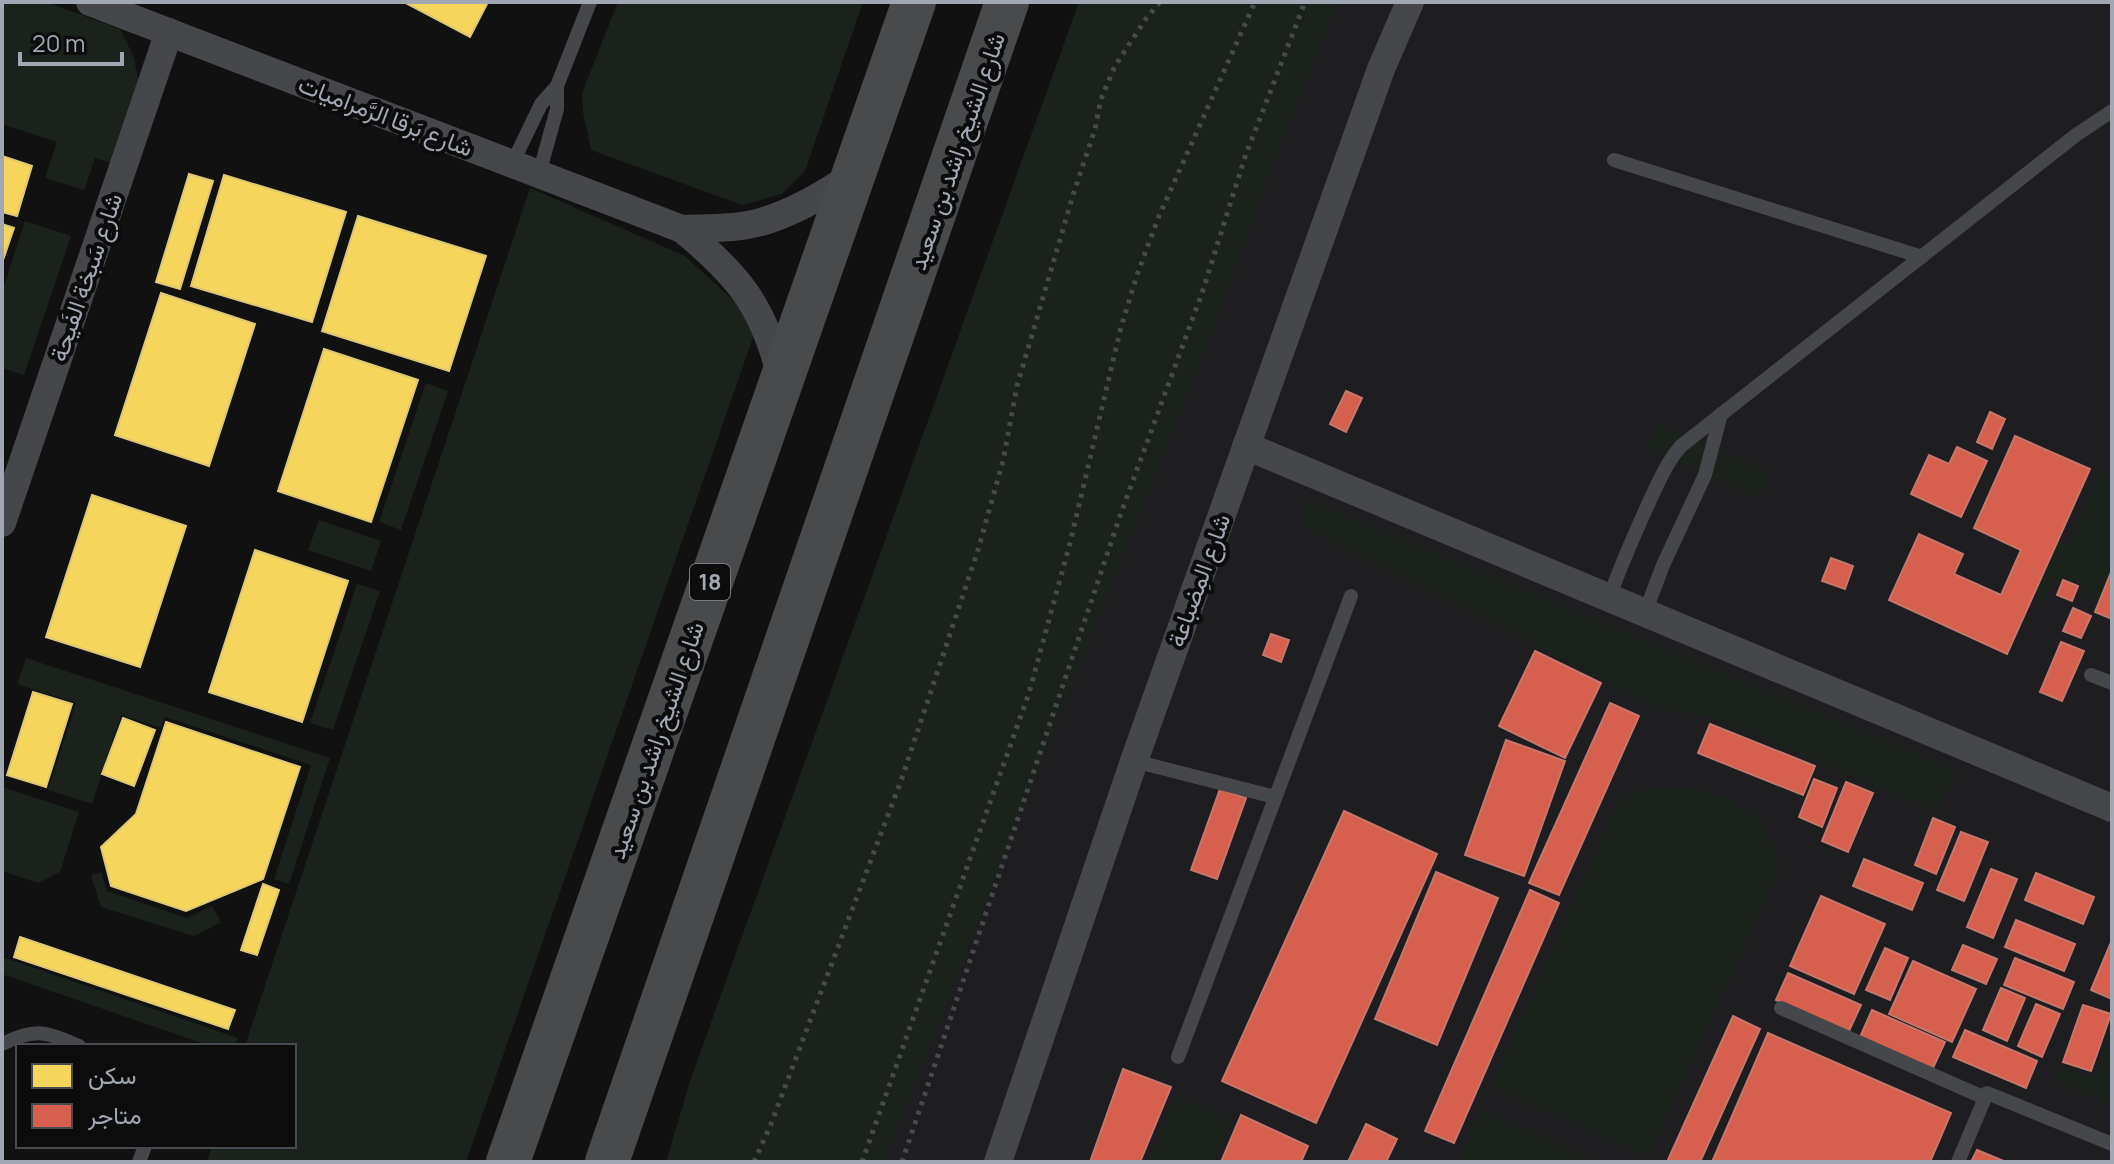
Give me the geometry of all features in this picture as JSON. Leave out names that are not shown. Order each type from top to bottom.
[{"type":"main road","name":"شارع الشيخ راشد بن سعيد","points":[[508,1162],[914,2]]},
{"type":"main road","name":"شارع الشيخ راشد بن سعيد","points":[[607,1162],[1007,2]]},
{"type":"street","name":"شارع بَرقا الرَّمرامِيات","points":[[90,2],[682,229],[714,255],[738,281],[772,344],[781,378]]},
{"type":"street","name":"شارع المِضباعة","points":[[998,1162],[1134,761],[1381,69],[1410,2]]},
{"type":"street","name":"شارع سَبخة الفَيحة","points":[[2,523],[169,32]]},
{"type":"street","name":"شارع بَرقا الرَّمرامِيات","points":[[682,229],[756,223],[801,206],[852,176]]},
{"type":"street","points":[[1246,446],[2112,808]]},
{"type":"lane","points":[[512,164],[541,104],[557,86],[590,2]]},
{"type":"lane","points":[[539,174],[557,109],[557,86]]},
{"type":"lane","points":[[1609,598],[1627,549],[1671,458],[1681,446],[2076,135],[2112,111]]},
{"type":"lane","points":[[1614,160],[1922,257]]},
{"type":"lane","points":[[1645,613],[1663,565],[1705,475],[1721,413]]},
{"type":"lane","points":[[1178,1057],[1351,596]]},
{"type":"lane","points":[[2091,675],[2112,683]]},
{"type":"lane","points":[[1134,761],[1275,797]]},
{"type":"lane","points":[[1781,1008],[1985,1098]]},
{"type":"lane","points":[[2,1044],[34,1032],[74,1044]]},
{"type":"lane","points":[[1958,1162],[1987,1093],[2112,1144]]},
{"type":"path","points":[[754,1162],[902,778],[978,550],[1003,461],[1017,386],[1095,129],[1101,99],[1115,66],[1160,2]]},
{"type":"path","points":[[862,1162],[1029,693],[1070,543],[1121,327],[1137,275],[1159,216],[1255,2]]},
{"type":"path","points":[[902,1162],[1121,513],[1202,293],[1245,157],[1305,2]]},
{"type":"shaded area","points":[[2,2],[46,2],[120,29],[133,55],[139,82],[112,163],[95,158],[84,190],[45,178],[57,142],[2,124]]},
{"type":"shaded area","points":[[618,2],[863,2],[805,171],[782,194],[742,205],[591,150],[582,93]]},
{"type":"shaded area","points":[[1079,2],[1338,2],[1288,125],[1204,352],[883,1162],[666,1162],[691,1078]]},
{"type":"shaded area","points":[[1239,2],[2112,2],[2112,1162],[867,1162]]},
{"type":"shaded area","points":[[530,188],[685,256],[758,323],[466,1162],[207,1162],[211,1148],[296,1148],[296,1044],[246,1044]]},
{"type":"shaded area","points":[[25,221],[71,236],[24,375],[2,368],[2,292]]},
{"type":"shaded area","points":[[426,383],[448,391],[401,530],[379,522]]},
{"type":"shaded area","points":[[1658,424],[1770,474],[1759,497],[1647,447]]},
{"type":"shaded area","points":[[2101,474],[2112,480],[2112,606],[2054,581],[2041,608],[2029,567],[2036,529],[2068,544]]},
{"type":"shaded area","points":[[1309,500],[1957,770],[1936,812],[1727,722],[1655,707],[1301,524]]},
{"type":"shaded area","points":[[319,520],[381,541],[371,571],[308,550]]},
{"type":"shaded area","points":[[357,584],[380,591],[333,730],[310,723]]},
{"type":"shaded area","points":[[26,658],[330,758],[289,884],[274,879],[311,765],[165,717],[161,728],[121,715],[92,804],[48,790],[76,703],[17,684]]},
{"type":"shaded area","points":[[2,787],[79,812],[60,872],[38,883],[2,871]]},
{"type":"shaded area","points":[[1660,787],[1701,789],[1733,801],[1760,820],[1773,845],[1779,871],[1648,1157],[1491,1086],[1621,796]]},
{"type":"shaded area","points":[[101,872],[107,891],[187,918],[212,906],[221,922],[194,936],[101,907],[91,875]]},
{"type":"shaded area","points":[[2,957],[238,1038],[236,1044],[204,1044],[2,974]]},
{"type":"shaded area","points":[[2112,1037],[2112,1104],[2054,1079],[2060,1065],[2094,1079]]},
{"type":"shaded area","points":[[1176,1096],[1232,1120],[1214,1162],[1148,1162]]},
{"type":"shaded area","points":[[1481,1110],[1598,1162],[1458,1162]]},
{"type":"building: سكن","points":[[404,2],[488,2],[470,37]]},
{"type":"building: سكن","points":[[2,156],[32,166],[17,216],[2,212]]},
{"type":"building: سكن","points":[[189,174],[213,181],[180,289],[156,282]]},
{"type":"building: سكن","points":[[224,175],[346,212],[312,322],[191,286]]},
{"type":"building: سكن","points":[[358,216],[486,256],[449,371],[322,331]]},
{"type":"building: سكن","points":[[2,224],[14,228],[2,263]]},
{"type":"building: سكن","points":[[161,293],[255,324],[209,466],[115,435]]},
{"type":"building: سكن","points":[[324,349],[418,380],[371,522],[278,491]]},
{"type":"building: سكن","points":[[92,495],[186,526],[140,667],[46,637]]},
{"type":"building: سكن","points":[[255,550],[348,581],[302,722],[209,692]]},
{"type":"building: سكن","points":[[33,692],[72,704],[46,787],[7,775]]},
{"type":"building: سكن","points":[[123,718],[155,730],[134,786],[102,774]]},
{"type":"building: سكن","points":[[166,722],[300,767],[263,879],[186,911],[111,886],[101,847],[136,814]]},
{"type":"building: سكن","points":[[263,884],[279,890],[257,955],[241,950]]},
{"type":"building: سكن","points":[[20,937],[235,1010],[228,1029],[14,957]]},
{"type":"building: متاجر","points":[[1346,391],[1362,398],[1346,432],[1330,424]]},
{"type":"building: متاجر","points":[[1990,412],[2005,419],[1992,449],[1977,442]]},
{"type":"building: متاجر","points":[[2015,436],[2090,469],[2007,654],[1889,600],[1919,534],[1963,554],[1954,574],[2001,595],[2021,550],[1974,528]]},
{"type":"building: متاجر","points":[[1957,447],[1987,461],[1961,517],[1911,494],[1929,455],[1949,464]]},
{"type":"building: متاجر","points":[[1831,558],[1853,566],[1845,589],[1822,581]]},
{"type":"building: متاجر","points":[[2112,570],[2112,619],[2095,612]]},
{"type":"building: متاجر","points":[[2063,580],[2078,586],[2072,601],[2057,595]]},
{"type":"building: متاجر","points":[[2073,608],[2091,616],[2081,638],[2063,631]]},
{"type":"building: متاجر","points":[[1271,634],[1289,640],[1281,662],[1263,655]]},
{"type":"building: متاجر","points":[[2061,642],[2084,651],[2062,701],[2040,692]]},
{"type":"building: متاجر","points":[[1535,651],[1601,683],[1565,758],[1499,726]]},
{"type":"building: متاجر","points":[[1610,703],[1639,716],[1559,895],[1529,883]]},
{"type":"building: متاجر","points":[[1710,724],[1815,766],[1803,795],[1698,753]]},
{"type":"building: متاجر","points":[[1506,740],[1565,761],[1524,876],[1465,855]]},
{"type":"building: متاجر","points":[[1814,779],[1837,788],[1822,827],[1799,817]]},
{"type":"building: متاجر","points":[[1846,782],[1873,793],[1848,852],[1822,841]]},
{"type":"building: متاجر","points":[[1220,789],[1246,798],[1217,879],[1191,870]]},
{"type":"building: متاجر","points":[[1344,811],[1437,854],[1316,1123],[1222,1081]]},
{"type":"building: متاجر","points":[[1933,818],[1955,827],[1936,874],[1915,865]]},
{"type":"building: متاجر","points":[[1961,832],[1988,842],[1964,901],[1937,890]]},
{"type":"building: متاجر","points":[[1864,859],[1923,883],[1912,910],[1853,886]]},
{"type":"building: متاجر","points":[[1991,869],[2017,879],[1993,938],[1967,927]]},
{"type":"building: متاجر","points":[[1436,872],[1498,898],[1437,1045],[1375,1019]]},
{"type":"building: متاجر","points":[[2036,873],[2094,897],[2083,924],[2025,900]]},
{"type":"building: متاجر","points":[[1530,890],[1559,903],[1454,1143],[1425,1131]]},
{"type":"building: متاجر","points":[[1821,896],[1885,924],[1854,994],[1790,966]]},
{"type":"building: متاجر","points":[[2016,920],[2075,944],[2064,971],[2005,947]]},
{"type":"building: متاجر","points":[[2112,940],[2112,999],[2091,990]]},
{"type":"building: متاجر","points":[[1963,945],[1997,959],[1986,984],[1952,970]]},
{"type":"building: متاجر","points":[[1885,948],[1908,958],[1890,1000],[1866,990]]},
{"type":"building: متاجر","points":[[2015,958],[2074,982],[2063,1009],[2004,985]]},
{"type":"building: متاجر","points":[[1913,961],[1976,989],[1952,1042],[1889,1014]]},
{"type":"building: متاجر","points":[[1788,973],[1861,1005],[1849,1031],[1776,1000]]},
{"type":"building: متاجر","points":[[2001,988],[2025,998],[2007,1041],[1983,1030]]},
{"type":"building: متاجر","points":[[2036,1004],[2060,1014],[2042,1057],[2018,1046]]},
{"type":"building: متاجر","points":[[2083,1005],[2111,1014],[2091,1071],[2063,1062]]},
{"type":"building: متاجر","points":[[1872,1010],[1945,1042],[1933,1068],[1860,1037]]},
{"type":"building: متاجر","points":[[1733,1016],[1760,1029],[1700,1162],[1667,1162]]},
{"type":"building: متاجر","points":[[1965,1030],[2037,1061],[2026,1088],[1953,1057]]},
{"type":"building: متاجر","points":[[1768,1033],[1951,1113],[1930,1162],[1712,1162]]},
{"type":"building: متاجر","points":[[1123,1069],[1171,1087],[1140,1162],[1090,1162]]},
{"type":"building: متاجر","points":[[1241,1115],[1308,1146],[1301,1162],[1221,1162]]},
{"type":"building: متاجر","points":[[1366,1124],[1397,1139],[1386,1162],[1348,1162]]},
{"type":"building: متاجر","points":[[1977,1150],[2006,1162],[1971,1162]]}]
